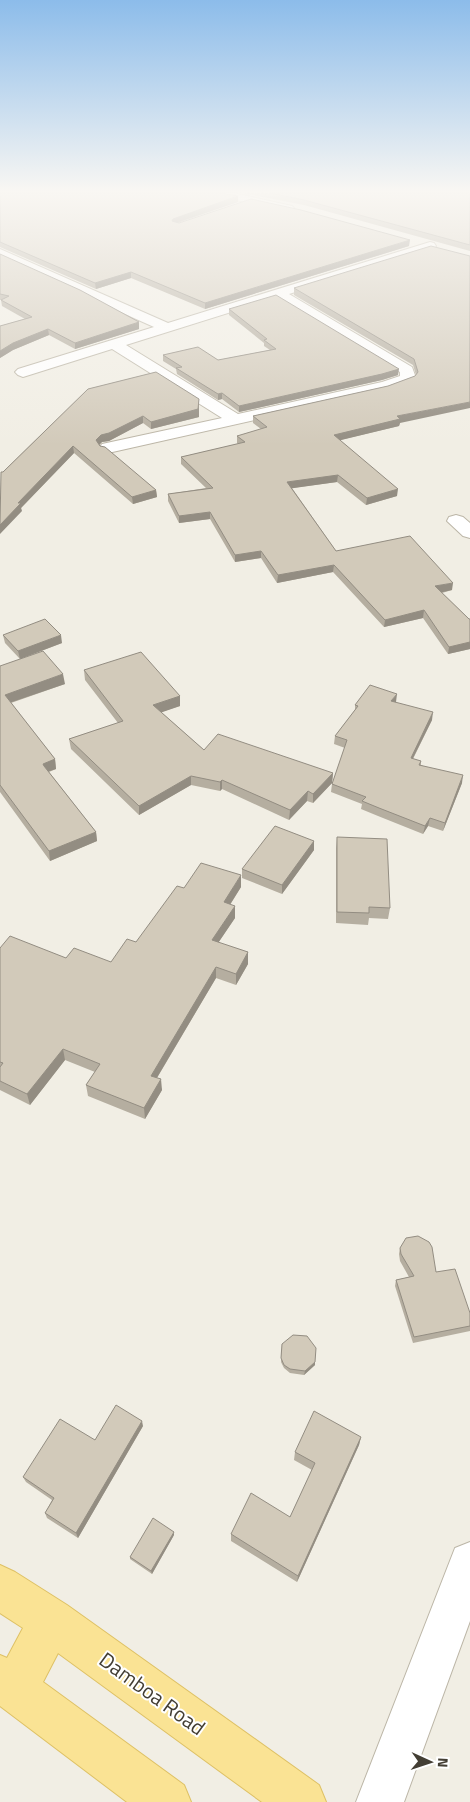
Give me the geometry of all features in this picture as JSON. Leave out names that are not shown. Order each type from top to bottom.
[{"type":"main road","name":"Damboa Road","points":[[0,1587],[302,1802]]},
{"type":"main road","points":[[50,1621],[7,1683],[167,1802]]},
{"type":"street","points":[[54,277],[166,327]]},
{"type":"street","points":[[23,372],[332,277]]},
{"type":"street","points":[[108,448],[387,386],[408,378],[407,370],[345,336],[277,293]]},
{"type":"street","points":[[113,343],[235,419]]},
{"type":"street","points":[[380,1802],[470,1563]]},
{"type":"building","points":[[0,277],[51,277],[80,290],[139,322],[75,343],[48,329],[13,343],[0,351],[0,326],[32,317],[1,300],[9,296],[0,294]]},
{"type":"building","points":[[81,277],[114,277],[95,283]]},
{"type":"building","points":[[143,277],[289,277],[205,303]]},
{"type":"building","points":[[330,277],[470,277],[470,402],[397,416],[400,419],[334,435],[398,489],[367,498],[338,475],[287,482],[336,551],[410,536],[453,583],[435,586],[470,619],[470,642],[449,647],[424,610],[385,620],[334,565],[278,575],[261,551],[235,555],[210,512],[179,516],[168,494],[213,488],[181,457],[245,442],[237,436],[267,427],[253,416],[388,386],[415,376],[418,372],[414,359],[294,288]]},
{"type":"building","points":[[276,295],[399,369],[239,406],[222,393],[218,394],[176,368],[182,367],[163,355],[198,347],[218,360],[276,349],[264,340],[267,339],[229,309]]},
{"type":"building","points":[[156,372],[199,399],[198,409],[151,422],[143,416],[101,435],[96,440],[100,446],[105,447],[156,490],[132,497],[73,446],[18,503],[21,503],[0,525],[1,472],[88,389]]},
{"type":"building","points":[[45,619],[61,635],[18,651],[3,635]]},
{"type":"building","points":[[43,651],[63,674],[5,695],[55,759],[43,764],[44,766],[96,832],[49,851],[0,785],[0,666]]},
{"type":"building","points":[[141,652],[180,696],[153,705],[204,750],[218,734],[333,773],[313,794],[308,791],[290,810],[222,780],[220,782],[191,776],[139,806],[69,739],[123,721],[84,670]]},
{"type":"building","points":[[370,685],[397,694],[391,701],[433,712],[411,758],[421,761],[419,765],[463,775],[445,823],[430,818],[425,826],[362,801],[366,797],[332,784],[347,740],[335,736],[358,706],[355,705]]},
{"type":"building","points":[[275,826],[314,841],[282,885],[242,869]]},
{"type":"building","points":[[337,837],[387,839],[390,908],[369,907],[369,913],[337,912]]},
{"type":"building","points":[[201,863],[241,875],[224,902],[235,906],[212,940],[248,952],[236,974],[216,967],[151,1076],[161,1079],[144,1108],[86,1085],[100,1064],[63,1049],[27,1094],[0,1081],[0,1067],[3,1063],[0,1062],[0,948],[10,936],[66,958],[74,948],[111,962],[127,939],[136,942],[177,886],[184,888]]},
{"type":"building","points":[[418,1236],[429,1242],[432,1247],[436,1272],[455,1269],[470,1313],[470,1326],[414,1337],[396,1280],[414,1276],[401,1254],[400,1248],[406,1238]]},
{"type":"building","points":[[293,1335],[307,1336],[316,1348],[315,1362],[305,1371],[290,1369],[284,1365],[281,1358],[282,1344]]},
{"type":"building","points":[[116,1405],[142,1421],[76,1533],[45,1513],[54,1498],[23,1477],[60,1419],[95,1440]]},
{"type":"building","points":[[314,1411],[361,1437],[298,1576],[231,1534],[251,1493],[290,1517],[315,1463],[295,1452]]},
{"type":"building","points":[[153,1518],[174,1532],[151,1571],[130,1557]]}]
